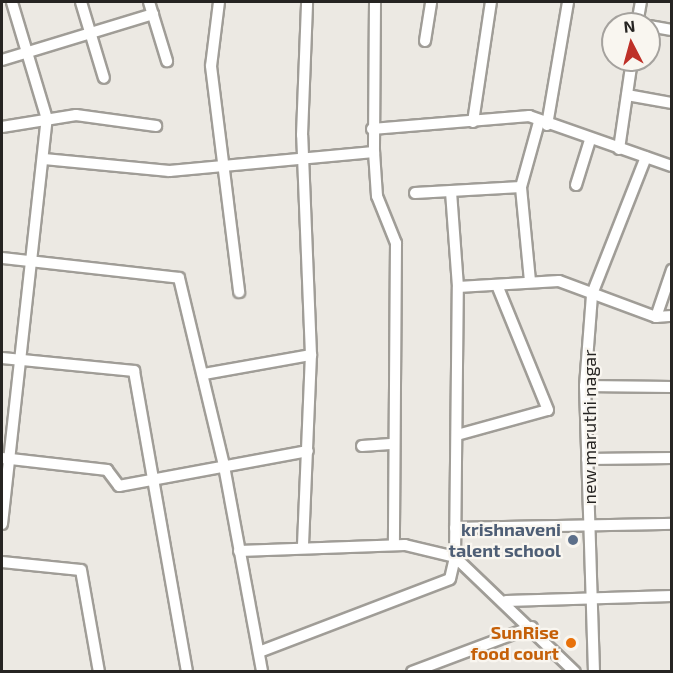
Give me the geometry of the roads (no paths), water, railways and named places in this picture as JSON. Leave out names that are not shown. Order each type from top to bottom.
[{"type":"street","points":[[2,524],[5,458],[21,360],[33,263],[47,118],[12,2]]},
{"type":"street","points":[[81,2],[104,78]]},
{"type":"street","points":[[149,2],[167,61]]},
{"type":"street","points":[[219,2],[211,66],[239,292]]},
{"type":"street","points":[[303,545],[311,355],[303,156],[307,2]]},
{"type":"street","points":[[375,2],[372,129],[374,152],[378,196],[396,243],[394,545]]},
{"type":"street","points":[[424,41],[431,2]]},
{"type":"street","points":[[473,122],[491,2]]},
{"type":"street","points":[[530,281],[521,187],[543,124],[568,2]]},
{"type":"street","points":[[2,60],[153,14]]},
{"type":"street","points":[[618,149],[630,72]]},
{"type":"street","points":[[627,95],[672,103]]},
{"type":"street","points":[[2,127],[76,115],[156,126]]},
{"type":"street","points":[[372,129],[529,116],[543,124],[672,166]]},
{"type":"street","points":[[576,185],[590,140]]},
{"type":"street","points":[[44,159],[170,171],[303,156],[374,152]]},
{"type":"street","name":"new maruthi nagar","points":[[594,672],[585,386],[592,294],[646,157]]},
{"type":"street","points":[[416,193],[521,187]]},
{"type":"street","points":[[450,579],[455,558],[458,287],[451,191]]},
{"type":"street","points":[[2,258],[179,278],[204,374],[224,466],[262,672]]},
{"type":"street","points":[[656,317],[672,270]]},
{"type":"street","points":[[458,287],[559,281],[656,317],[672,316]]},
{"type":"street","points":[[457,435],[548,410],[497,285]]},
{"type":"street","points":[[204,374],[311,355]]},
{"type":"street","points":[[2,358],[134,371],[187,672]]},
{"type":"street","points":[[585,386],[672,387]]},
{"type":"street","points":[[362,446],[394,444]]},
{"type":"street","points":[[5,458],[107,471],[119,486],[308,451]]},
{"type":"street","points":[[587,459],[672,458]]},
{"type":"street","points":[[455,528],[672,524]]},
{"type":"street","points":[[239,551],[303,545],[394,545],[455,558],[506,601],[575,672]]},
{"type":"street","points":[[2,562],[81,570],[99,672]]},
{"type":"street","points":[[259,652],[471,573]]},
{"type":"street","points":[[506,601],[593,596],[672,596]]},
{"type":"street","points":[[412,672],[532,627]]},
{"type":"place","name":"krishnaveni talent school","points":[[573,540]]},
{"type":"place","name":"SunRise food court","points":[[571,643]]}]
